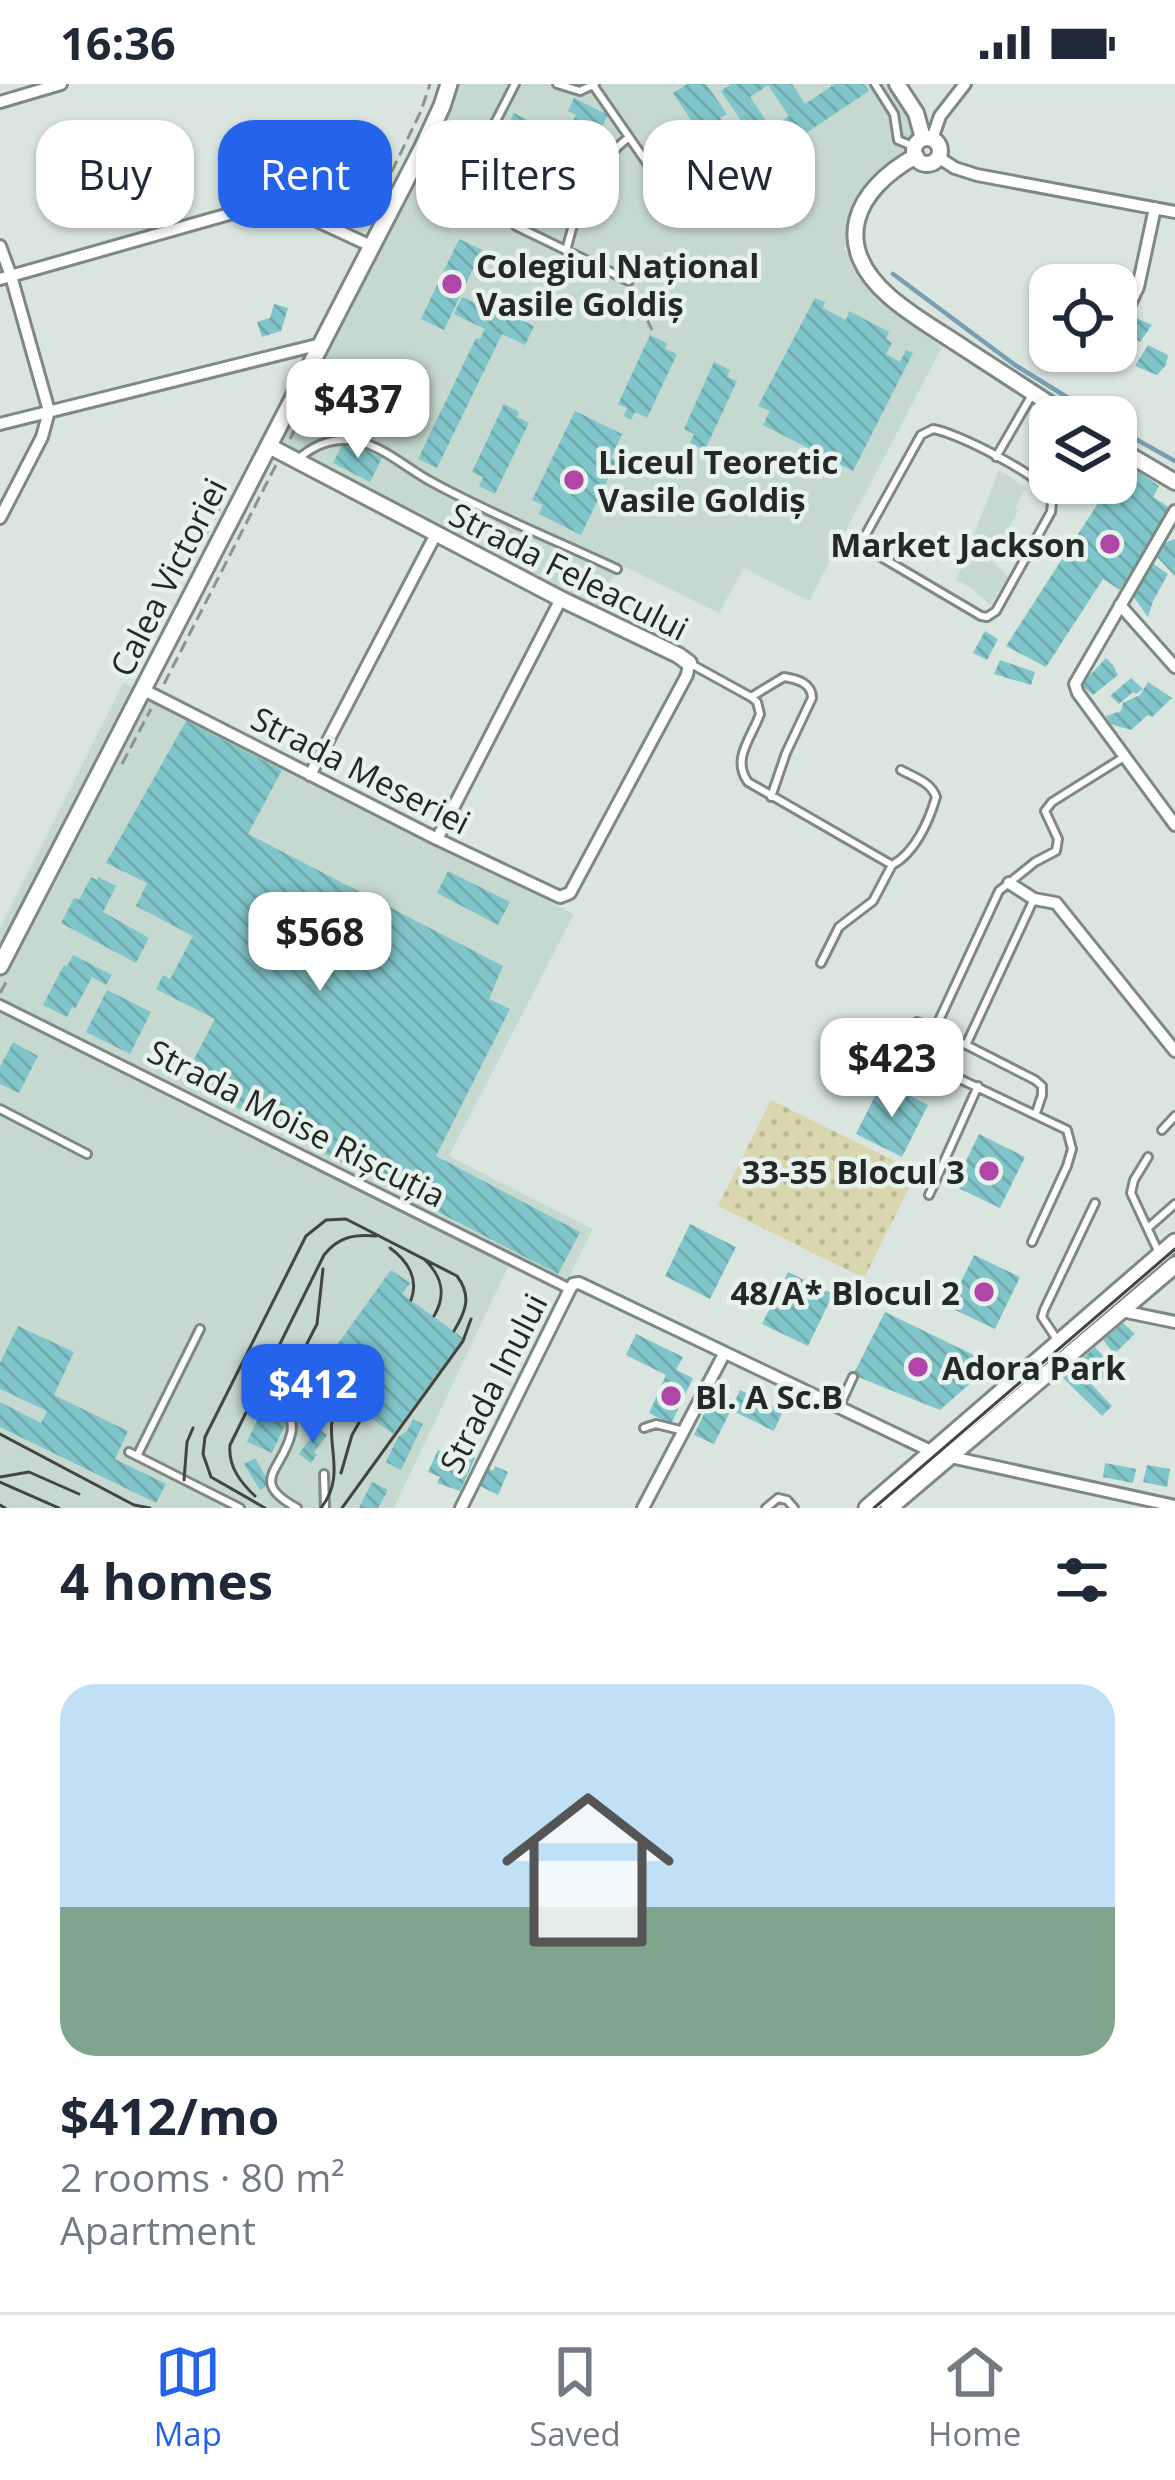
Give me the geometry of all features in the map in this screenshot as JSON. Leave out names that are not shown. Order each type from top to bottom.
[{"type":"main road","name":"Calea Victoriei","points":[[0,966],[432,128],[448,84]]},
{"type":"main road","points":[[889,1508],[1058,1341],[1175,1242]]},
{"type":"main road","points":[[867,1508],[940,1455],[1175,1265]]},
{"type":"street","points":[[0,102],[61,84]]},
{"type":"street","points":[[897,84],[916,113],[921,162],[928,164],[938,157],[939,147],[921,145]]},
{"type":"street","points":[[965,84],[921,145],[878,182],[864,201],[855,223],[857,251],[890,297],[1038,396]]},
{"type":"street","points":[[938,157],[977,176],[1175,212]]},
{"type":"street","points":[[6,278],[268,202],[371,246]]},
{"type":"street","points":[[1137,289],[1155,208]]},
{"type":"street","points":[[0,247],[49,411],[42,437],[0,518]]},
{"type":"street","points":[[0,424],[321,344]]},
{"type":"street","name":"Strada Feleacului","points":[[269,446],[689,663]]},
{"type":"street","points":[[1137,459],[1175,482]]},
{"type":"street","points":[[1175,511],[1076,680],[1078,693],[1175,825]]},
{"type":"street","points":[[310,775],[436,534]]},
{"type":"street","points":[[437,839],[561,599]]},
{"type":"street","points":[[1120,604],[1175,667]]},
{"type":"street","name":"Strada Meseriei","points":[[143,690],[560,897],[569,892],[687,675],[689,663]]},
{"type":"street","points":[[1009,883],[1034,899],[1057,903],[1175,1051]]},
{"type":"street","name":"Strada Moise Rișcuția","points":[[0,1005],[573,1286],[583,1284],[940,1455],[1140,1504],[1175,1506]]},
{"type":"street","name":"Strada Inului","points":[[460,1508],[573,1286]]},
{"type":"street","points":[[1101,1306],[1175,1322]]},
{"type":"street","points":[[643,1508],[724,1354]]},
{"type":"lane","points":[[496,120],[515,84]]},
{"type":"lane","points":[[557,84],[580,91],[594,84],[643,158]]},
{"type":"lane","points":[[874,84],[894,114],[900,142],[921,145]]},
{"type":"lane","points":[[619,147],[629,137]]},
{"type":"lane","points":[[518,228],[629,281]]},
{"type":"lane","points":[[566,251],[573,228]]},
{"type":"lane","points":[[996,457],[1033,393]]},
{"type":"lane","points":[[926,430],[958,435],[996,457],[1043,486],[1052,502],[1051,512],[996,611],[987,617],[872,553],[863,543],[926,430]]},
{"type":"lane","name":"Strada Feleacului","points":[[296,460],[325,442],[359,441],[433,483],[617,569]]},
{"type":"lane","points":[[689,663],[757,702],[760,714],[741,756],[742,774],[754,788],[892,865]]},
{"type":"lane","points":[[751,697],[784,677],[805,683],[812,692],[771,797]]},
{"type":"lane","points":[[934,1030],[992,903],[1009,883],[1056,851],[1058,839],[1045,812],[1052,802],[1124,757]]},
{"type":"lane","points":[[820,963],[839,927],[873,901],[892,865],[912,850],[936,797],[934,789],[902,770]]},
{"type":"lane","points":[[966,1045],[1034,899]]},
{"type":"lane","points":[[916,1022],[1035,1080],[1042,1086],[1036,1113]]},
{"type":"lane","points":[[901,1051],[1067,1130],[1072,1149],[1067,1166],[1032,1243]]},
{"type":"lane","points":[[929,1195],[978,1086]]},
{"type":"lane","points":[[0,1108],[88,1154]]},
{"type":"lane","points":[[1162,1130],[1175,1116]]},
{"type":"lane","points":[[1148,1156],[1130,1193],[1160,1255]]},
{"type":"lane","points":[[1058,1341],[1042,1317],[1096,1203]]},
{"type":"lane","points":[[1149,1227],[1175,1204]]},
{"type":"lane","points":[[200,1329],[133,1454],[240,1508]]},
{"type":"lane","points":[[838,1408],[853,1377]]},
{"type":"lane","points":[[288,1395],[292,1432],[274,1468],[272,1486],[276,1496],[297,1508]]},
{"type":"lane","points":[[644,1428],[656,1424],[683,1432]]},
{"type":"lane","points":[[324,1474],[325,1508]]},
{"type":"lane","points":[[766,1508],[778,1498],[794,1508]]},
{"type":"path","points":[[392,171],[430,84]]},
{"type":"path","points":[[629,281],[652,330]]},
{"type":"shaded area","points":[[449,84],[897,84],[916,113],[919,141],[914,152],[871,191],[857,251],[844,247],[878,296],[942,347],[809,601],[744,568],[719,613],[619,564],[594,615],[269,446],[377,228],[392,228],[392,199],[416,150],[416,228],[619,228],[619,120],[431,120]]},
{"type":"shaded area","points":[[999,470],[1026,487],[991,559],[1008,577],[990,605],[956,580]]},
{"type":"shaded area","points":[[123,683],[574,914],[449,1156],[593,1229],[562,1291],[509,1265],[394,1508],[0,1508],[0,928]]},
{"type":"shaded area","points":[[771,1100],[917,1172],[864,1278],[718,1206]]},
{"type":"building","points":[[687,84],[706,84],[727,114],[721,120],[691,120],[673,93]]},
{"type":"building","points":[[731,84],[792,84],[805,104],[835,84],[864,84],[869,91],[815,127],[815,120],[783,120],[789,116],[768,85],[750,97],[766,120],[741,120],[721,91]]},
{"type":"building","points":[[574,98],[608,115],[606,120],[574,120],[576,115],[568,111]]},
{"type":"building","name":"Colegiul Național Vasile Goldiș","points":[[459,239],[482,250],[444,330],[421,319]]},
{"type":"building","points":[[462,297],[475,303],[477,299],[534,326],[525,345],[502,334],[437,468],[418,459],[476,338],[485,329],[454,314]]},
{"type":"building","points":[[815,298],[846,320],[849,311],[889,332],[886,339],[892,343],[886,354],[900,362],[906,350],[913,353],[853,471],[763,425],[770,411],[758,406]]},
{"type":"building","points":[[274,304],[288,308],[281,331],[262,337],[257,322],[270,318]]},
{"type":"building","points":[[1137,318],[1152,325],[1137,340]]},
{"type":"building","points":[[650,335],[677,354],[647,418],[635,412],[631,420],[624,416],[627,408],[618,404]]},
{"type":"building","points":[[1148,345],[1168,355],[1157,375],[1137,363]]},
{"type":"building","points":[[714,362],[730,370],[727,377],[737,381],[705,450],[690,443],[694,434],[684,429]]},
{"type":"building","points":[[504,404],[529,423],[495,494],[479,486],[483,477],[472,472]]},
{"type":"building","name":"Liceul Teoretic Vasile Goldiș","points":[[575,411],[622,434],[611,458],[617,460],[581,535],[539,514],[543,505],[532,500]]},
{"type":"building","points":[[343,443],[382,458],[370,482],[333,463]]},
{"type":"building","name":"Market Jackson","points":[[1137,470],[1159,486],[1153,497],[1170,508],[1120,590],[1103,579],[1046,667],[1006,646],[1097,504],[1137,504]]},
{"type":"building","points":[[1175,539],[1175,576],[1156,556],[1159,545]]},
{"type":"building","points":[[1151,562],[1168,574],[1148,617],[1133,596]]},
{"type":"building","points":[[985,631],[998,639],[987,660],[973,653]]},
{"type":"building","points":[[1106,658],[1118,675],[1093,695],[1081,685]]},
{"type":"building","points":[[1000,660],[1035,672],[1031,685],[994,674]]},
{"type":"building","points":[[1131,678],[1143,689],[1119,704],[1110,696]]},
{"type":"building","points":[[1148,682],[1172,698],[1131,730],[1110,724],[1106,716],[1121,711],[1123,703],[1140,695]]},
{"type":"building","points":[[186,721],[282,770],[248,834],[503,966],[489,999],[510,1009],[436,1156],[580,1232],[558,1274],[183,1080],[215,1019],[156,989],[163,975],[170,979],[193,936],[136,906],[147,883],[106,863]]},
{"type":"building","points":[[448,871],[510,902],[498,925],[437,893]]},
{"type":"building","points":[[91,877],[116,886],[103,912],[149,938],[136,963],[61,923]]},
{"type":"building","points":[[73,955],[112,975],[106,985],[92,977],[67,1017],[43,1005]]},
{"type":"building","points":[[107,990],[151,1012],[130,1054],[86,1032]]},
{"type":"building","points":[[13,1042],[38,1056],[19,1093],[0,1084],[0,1067]]},
{"type":"building","points":[[882,1082],[928,1105],[902,1157],[856,1134]]},
{"type":"building","name":"33-35 Blocul 3","points":[[979,1134],[1025,1157],[1000,1208],[954,1186]]},
{"type":"building","points":[[690,1224],[736,1247],[710,1299],[665,1276]]},
{"type":"building","name":"48/A* Blocul 2","points":[[974,1255],[1020,1277],[995,1329],[949,1307]]},
{"type":"building","points":[[391,1270],[410,1283],[402,1294],[463,1338],[393,1434],[328,1388],[310,1413],[296,1402]]},
{"type":"building","points":[[788,1272],[833,1294],[808,1346],[762,1324]]},
{"type":"building","name":"Adora Park","points":[[885,1312],[984,1360],[974,1380],[940,1410],[853,1375]]},
{"type":"building","points":[[1123,1323],[1135,1334],[1114,1354],[1103,1340]]},
{"type":"building","points":[[18,1326],[74,1352],[54,1395],[128,1431],[115,1459],[166,1484],[156,1503],[0,1427],[0,1402],[41,1423],[47,1411],[0,1389],[0,1363]]},
{"type":"building","points":[[636,1334],[683,1357],[676,1370],[693,1378],[671,1424],[649,1413],[666,1375],[626,1355]]},
{"type":"building","points":[[1095,1347],[1116,1370],[1103,1379],[1083,1358]]},
{"type":"building","points":[[1076,1368],[1112,1406],[1102,1416],[1063,1378]]},
{"type":"building","points":[[740,1390],[783,1411],[774,1431],[731,1410],[714,1444],[694,1435],[715,1391],[735,1401]]},
{"type":"building","points":[[261,1412],[286,1423],[272,1453],[247,1442]]},
{"type":"building","points":[[413,1419],[423,1424],[401,1470],[386,1462]]},
{"type":"building","points":[[318,1428],[327,1435],[311,1463],[299,1454]]},
{"type":"building","points":[[459,1447],[475,1458],[460,1491],[437,1483],[440,1477],[428,1472],[438,1450],[454,1458]]},
{"type":"building","points":[[255,1458],[270,1484],[260,1490],[244,1464]]},
{"type":"building","points":[[1105,1463],[1136,1469],[1133,1483],[1103,1477]]},
{"type":"building","points":[[1147,1465],[1170,1469],[1167,1487],[1143,1482]]},
{"type":"building","points":[[495,1466],[508,1472],[498,1495],[478,1485],[486,1467],[493,1471]]},
{"type":"building","points":[[372,1482],[388,1490],[378,1508],[359,1508]]},
{"type":"waterway","points":[[893,274],[1015,365],[1065,396]]},
{"type":"waterway","points":[[1137,440],[1175,461]]},
{"type":"tram line","points":[[265,1508],[211,1477],[203,1454],[205,1437],[306,1236],[326,1220],[346,1219],[457,1276],[466,1303],[454,1331]]},
{"type":"tram line","points":[[255,1496],[236,1473],[230,1445],[324,1255],[347,1238],[376,1236]]},
{"type":"tram line","points":[[390,1248],[410,1271],[411,1300]]},
{"type":"tram line","points":[[874,1508],[1175,1249]]},
{"type":"tram line","points":[[424,1259],[441,1286],[434,1316]]},
{"type":"tram line","points":[[275,1406],[317,1324],[323,1269]]},
{"type":"tram line","points":[[342,1508],[463,1341],[471,1319]]},
{"type":"tram line","points":[[321,1508],[333,1480],[332,1426],[340,1399]]},
{"type":"tram line","points":[[341,1473],[364,1414]]},
{"type":"tram line","points":[[184,1480],[193,1428]]},
{"type":"tram line","points":[[0,1434],[134,1505],[150,1508]]},
{"type":"tram line","points":[[0,1477],[29,1472],[79,1494]]},
{"type":"tram line","points":[[0,1482],[59,1508]]},
{"type":"tram line","points":[[0,1505],[5,1508]]},
{"type":"place","name":"Colegiul Național Vasile Goldiș","points":[[452,284]]},
{"type":"place","name":"Liceul Teoretic Vasile Goldiș","points":[[574,480]]},
{"type":"place","name":"Market Jackson","points":[[1110,544]]},
{"type":"place","name":"33-35 Blocul 3","points":[[989,1171]]},
{"type":"place","name":"48/A* Blocul 2","points":[[984,1292]]},
{"type":"place","name":"Adora Park","points":[[918,1367]]},
{"type":"place","name":"Bl. A Sc.B","points":[[671,1396]]}]
